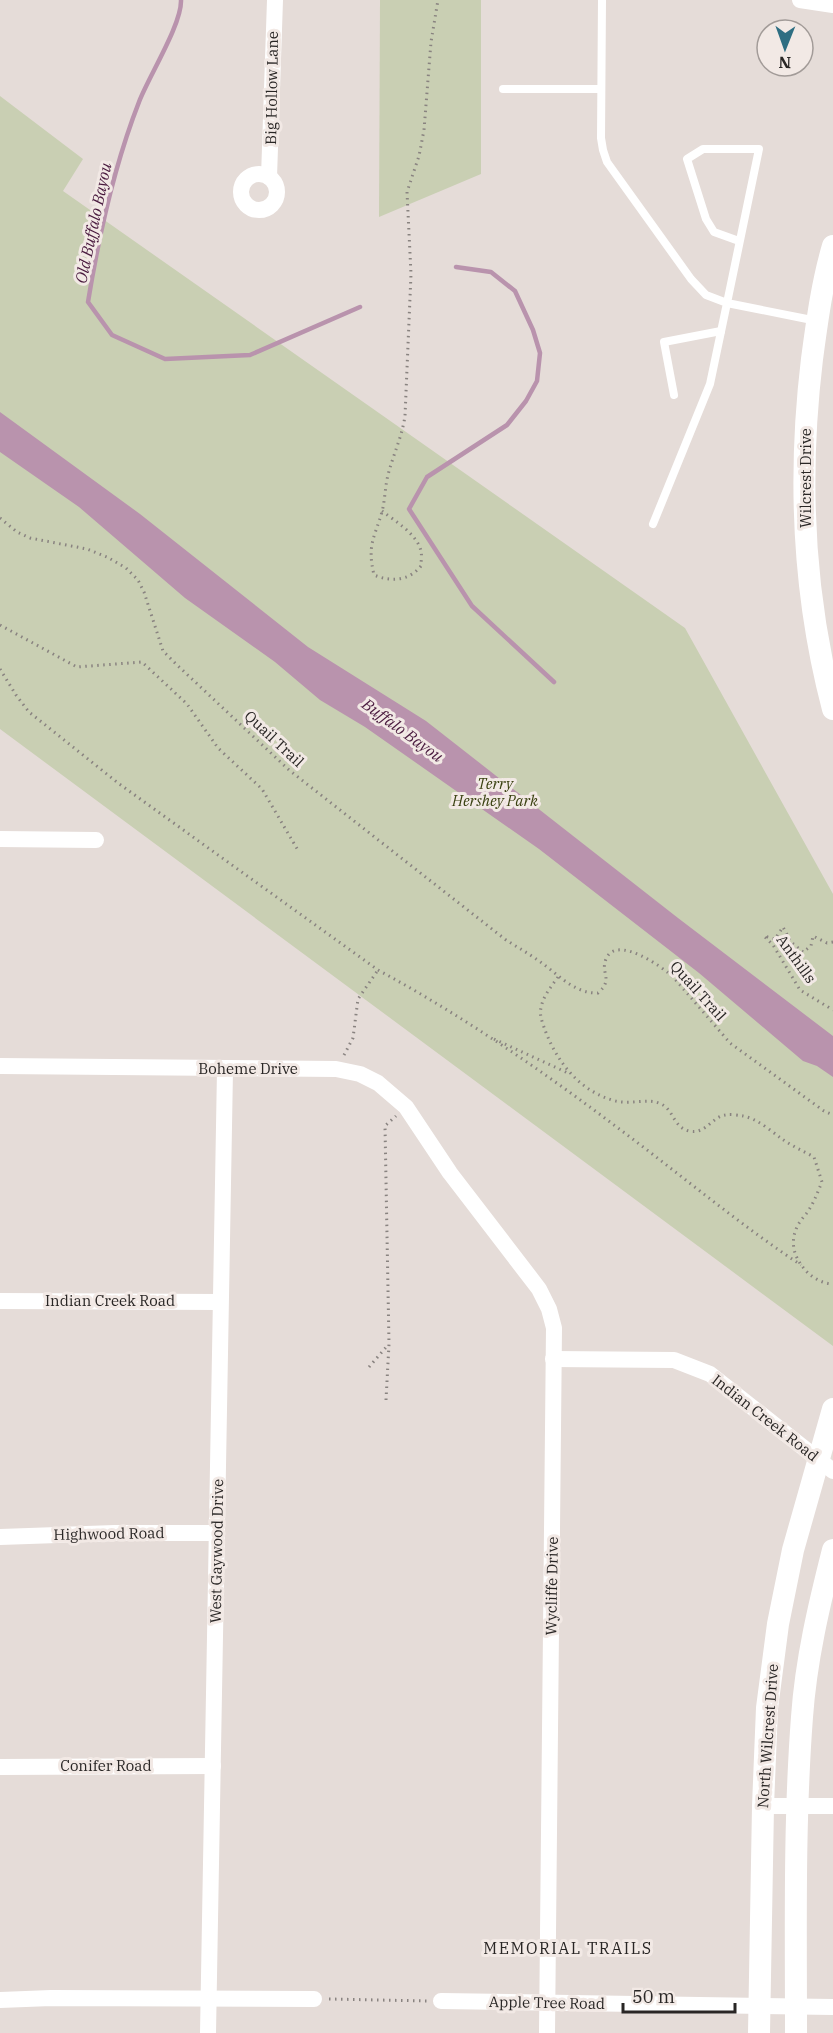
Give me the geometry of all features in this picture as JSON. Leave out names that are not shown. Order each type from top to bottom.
[{"type":"main road","name":"Wilcrest Drive","points":[[833,246],[817,321],[805,430],[803,482],[820,661],[833,709]]},
{"type":"main road","name":"North Wilcrest Drive","points":[[759,2033],[767,1708],[778,1624],[793,1550],[826,1466],[833,1409]]},
{"type":"main road","points":[[796,2033],[798,1806],[802,1715],[813,1633],[833,1550]]},
{"type":"street","name":"Big Hollow Lane","points":[[269,177],[275,0]]},
{"type":"street","points":[[800,0],[833,5]]},
{"type":"street","points":[[0,839],[96,840]]},
{"type":"street","name":"Boheme Drive","points":[[0,1066],[225,1070],[336,1069],[360,1074],[378,1083],[406,1107],[450,1173]]},
{"type":"street","name":"West Gaywood Drive","points":[[208,2033],[225,1070]]},
{"type":"street","name":"Wycliffe Drive","points":[[450,1173],[539,1289],[549,1309],[554,1328],[547,2033]]},
{"type":"street","name":"Indian Creek Road","points":[[0,1301],[220,1302]]},
{"type":"street","name":"Indian Creek Road","points":[[553,1359],[674,1360],[710,1374],[826,1466]]},
{"type":"street","name":"Highwood Road","points":[[0,1537],[115,1533],[217,1533]]},
{"type":"street","name":"Conifer Road","points":[[0,1767],[213,1766]]},
{"type":"street","points":[[763,1806],[833,1806]]},
{"type":"street","points":[[0,2000],[51,1998],[314,1999]]},
{"type":"street","name":"Apple Tree Road","points":[[441,2001],[833,2007]]},
{"type":"lane","points":[[602,0],[601,138],[608,162],[691,279],[706,295],[727,303],[817,321]]},
{"type":"lane","points":[[503,90],[601,89]]},
{"type":"lane","points":[[652,524],[710,384],[740,241],[759,149],[703,149],[687,159],[706,219],[714,232],[740,241]]},
{"type":"lane","points":[[674,395],[664,342],[721,331]]},
{"type":"path","points":[[382,511],[401,525],[421,550],[421,566],[408,577],[393,580],[374,575],[370,557],[374,534],[382,511],[388,475],[402,436],[405,416],[411,274],[407,192],[419,156],[424,130],[431,42],[438,0]]},
{"type":"path","name":"Quail Trail","points":[[0,518],[17,532],[30,538],[87,549],[107,556],[126,568],[138,580],[144,591],[163,651],[184,672],[288,770],[497,933],[583,991],[598,993],[606,985],[604,962],[614,951],[620,950],[652,961],[674,978],[730,1043],[824,1111],[833,1115]]},
{"type":"path","points":[[0,625],[77,667],[142,662],[187,704],[218,748],[262,789],[298,852]]},
{"type":"path","points":[[0,669],[29,712],[118,783],[378,970],[424,995],[487,1035],[620,1129],[814,1277],[827,1284],[833,1284]]},
{"type":"path","name":"Anthills","points":[[833,942],[826,944],[813,936],[811,946],[803,952],[791,942],[783,927],[775,939],[764,936],[773,945],[800,990],[833,1010]]},
{"type":"path","points":[[336,1069],[353,1038],[358,999],[378,970]]},
{"type":"path","points":[[558,976],[546,994],[540,1011],[549,1041],[571,1075]]},
{"type":"path","points":[[487,1035],[571,1075],[595,1094],[628,1104],[647,1101],[660,1103],[668,1109],[676,1124],[690,1131],[702,1130],[724,1115],[745,1116],[814,1157],[822,1182],[810,1209],[798,1225],[792,1241],[801,1265]]},
{"type":"path","points":[[386,1400],[389,1344],[385,1126],[406,1107]]},
{"type":"path","points":[[369,1367],[389,1344]]},
{"type":"path","points":[[314,1999],[441,2001]]},
{"type":"green space","points":[[380,0],[481,0],[481,174],[379,217]]},
{"type":"green space","name":"Terry Hershey Park","points":[[0,96],[83,159],[63,191],[685,628],[833,894],[833,1346],[0,729]]},
{"type":"water","name":"Buffalo Bayou","points":[[0,412],[140,514],[308,647],[426,721],[833,1036],[833,1077],[817,1066],[803,1061],[699,973],[539,849],[365,727],[320,700],[275,662],[185,598],[79,507],[0,452]]},
{"type":"waterway","name":"Old Buffalo Bayou","points":[[181,0],[176,22],[139,102],[122,151],[102,226],[88,302],[112,335],[165,359],[250,355],[360,307]]},
{"type":"waterway","name":"Old Buffalo Bayou","points":[[456,267],[491,272],[515,291],[533,330],[540,353],[537,381],[526,401],[507,425],[427,477],[409,509],[472,606],[554,682]]},
{"type":"district","name":"MEMORIAL TRAILS","points":[[568,1948]]}]
